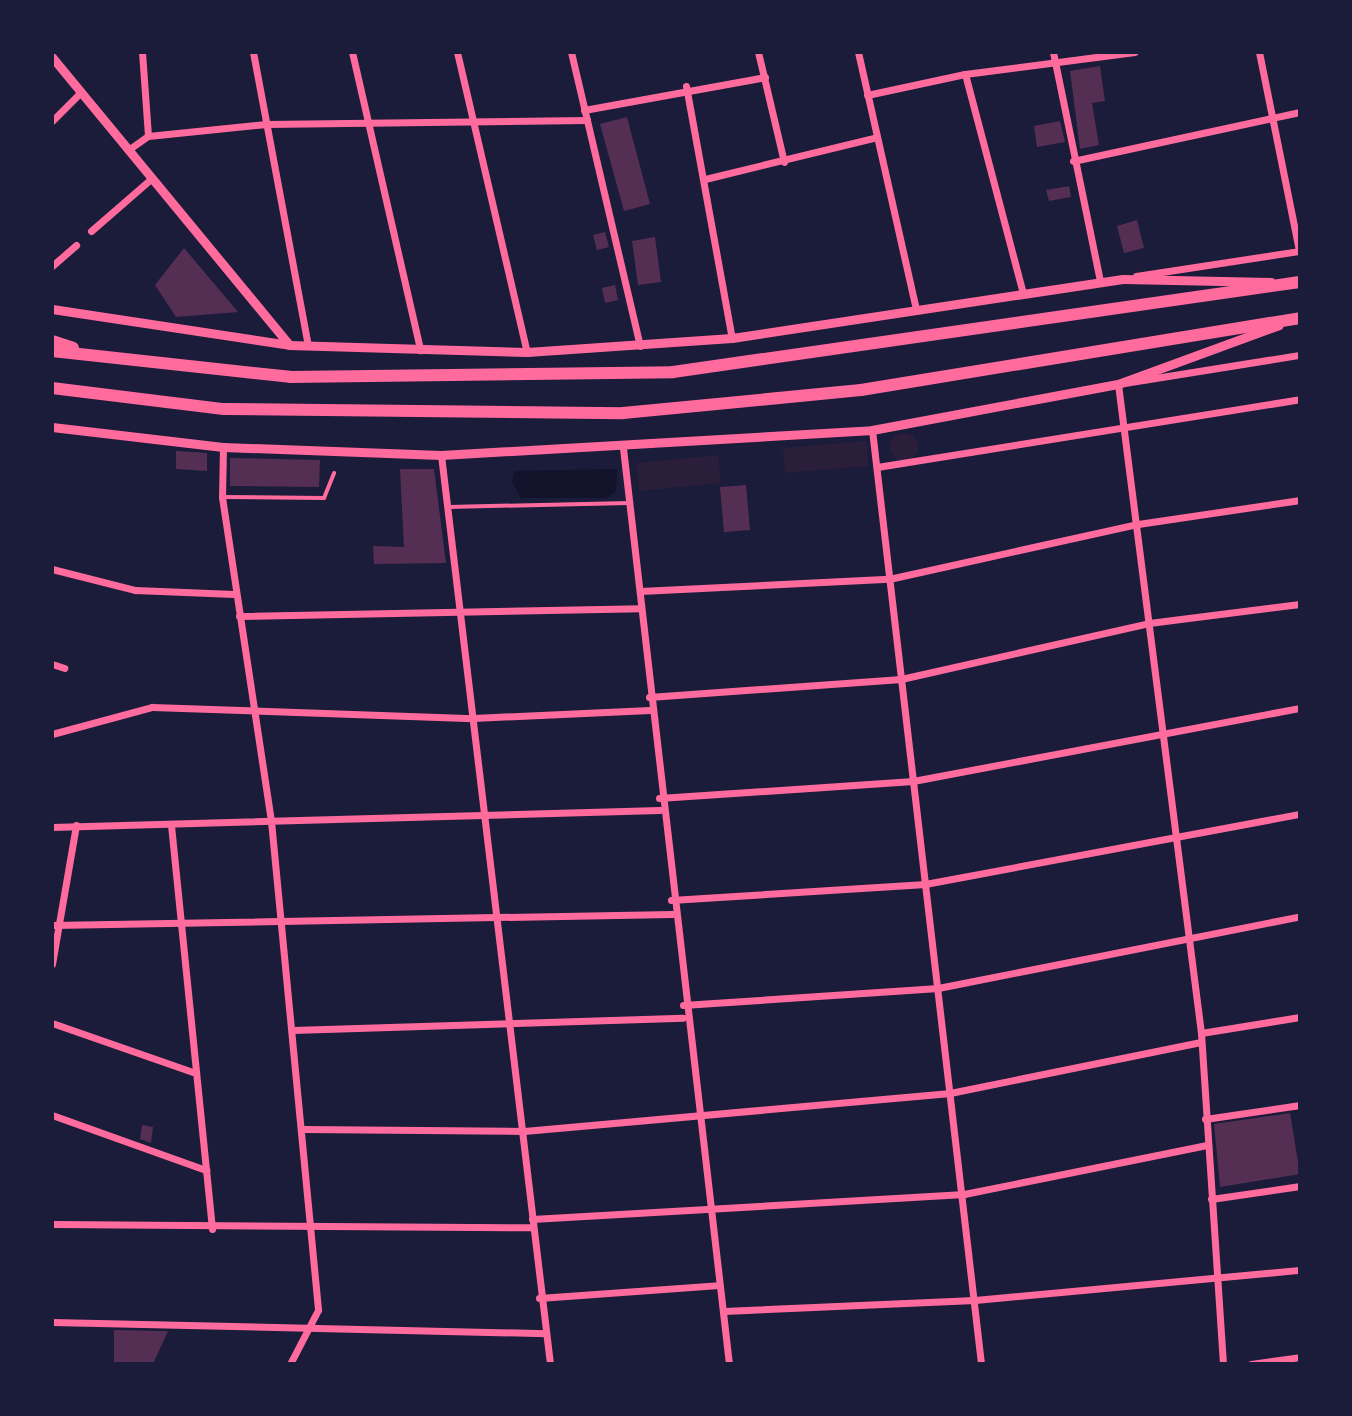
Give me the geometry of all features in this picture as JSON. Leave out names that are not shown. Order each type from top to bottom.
[{"type":"highway","points":[[52,351],[290,377],[673,372],[1295,282]]},
{"type":"highway","points":[[52,388],[224,409],[623,413],[861,390],[1298,319]]},
{"type":"highway","points":[[52,341],[95,356]]},
{"type":"street","points":[[142,52],[148,136]]},
{"type":"street","points":[[253,52],[308,346]]},
{"type":"street","points":[[352,52],[420,352]]},
{"type":"street","points":[[457,52],[470,120],[527,352]]},
{"type":"street","points":[[571,52],[640,349]]},
{"type":"street","points":[[758,52],[784,162]]},
{"type":"street","points":[[858,52],[916,309]]},
{"type":"street","points":[[1053,52],[1100,281]]},
{"type":"street","points":[[867,95],[965,74],[1055,65],[1135,52]]},
{"type":"street","points":[[52,309],[289,345],[420,352],[640,349],[732,338],[1300,251],[1268,120],[1259,52]]},
{"type":"street","points":[[52,57],[289,345]]},
{"type":"street","points":[[965,74],[1023,293]]},
{"type":"street","points":[[584,110],[686,86],[765,77]]},
{"type":"street","points":[[686,86],[732,338]]},
{"type":"street","points":[[52,121],[81,92]]},
{"type":"street","points":[[1073,161],[1300,112]]},
{"type":"street","points":[[128,150],[148,136],[266,124],[367,118],[587,120]]},
{"type":"street","points":[[705,179],[877,137]]},
{"type":"street","points":[[91,231],[152,178]]},
{"type":"street","points":[[52,266],[76,245]]},
{"type":"street","points":[[1123,279],[1295,282]]},
{"type":"street","points":[[1118,384],[1298,319]]},
{"type":"street","points":[[52,427],[223,447],[441,455],[623,448],[872,430],[1118,384],[1300,355]]},
{"type":"street","points":[[1118,384],[1138,524],[1172,835],[1201,1038],[1223,1364]]},
{"type":"street","points":[[877,467],[1124,424],[1300,399]]},
{"type":"street","points":[[872,430],[964,1194],[981,1364]]},
{"type":"street","points":[[223,447],[222,497],[234,594],[256,711],[282,920],[318,1310],[290,1364]]},
{"type":"street","points":[[623,448],[683,1018],[729,1364]]},
{"type":"street","points":[[441,455],[500,922],[539,1298],[550,1364]]},
{"type":"street","points":[[640,591],[889,579],[1138,524],[1300,500]]},
{"type":"street","points":[[52,569],[135,590],[234,594]]},
{"type":"street","points":[[649,697],[901,679],[1149,623],[1300,604]]},
{"type":"street","points":[[239,616],[461,616],[641,608]]},
{"type":"street","points":[[52,664],[64,668]]},
{"type":"street","points":[[52,734],[132,708],[473,718],[650,710]]},
{"type":"street","points":[[659,798],[913,781],[1160,730],[1300,708]]},
{"type":"street","points":[[52,827],[271,821],[485,820],[660,810]]},
{"type":"street","points":[[671,900],[925,884],[1172,835],[1300,814]]},
{"type":"street","points":[[52,964],[54,925],[76,825]]},
{"type":"street","points":[[171,825],[193,1072],[212,1229]]},
{"type":"street","points":[[54,925],[282,920],[500,922],[672,914]]},
{"type":"street","points":[[683,1005],[938,988],[1186,935],[1300,916]]},
{"type":"street","points":[[302,1129],[524,1131],[950,1093],[1300,1017]]},
{"type":"street","points":[[293,1030],[510,1027],[683,1018]]},
{"type":"street","points":[[52,1023],[193,1072]]},
{"type":"street","points":[[1205,1119],[1300,1105]]},
{"type":"street","points":[[52,1115],[206,1170]]},
{"type":"street","points":[[52,1224],[311,1229],[532,1223],[710,1207],[964,1194],[1208,1145]]},
{"type":"street","points":[[1211,1199],[1300,1186]]},
{"type":"street","points":[[724,1311],[975,1300],[1217,1281],[1300,1270]]},
{"type":"street","points":[[539,1298],[719,1285]]},
{"type":"street","points":[[52,1322],[308,1331],[546,1333]]},
{"type":"street","points":[[1251,1364],[1300,1357]]},
{"type":"lane","points":[[222,497],[324,498],[334,473]]},
{"type":"lane","points":[[448,507],[630,503]]},
{"type":"shaded area","points":[[904,433],[914,437],[918,447],[914,457],[904,461],[894,457],[890,447],[894,437]]},
{"type":"shaded area","points":[[866,441],[869,466],[785,473],[783,448]]},
{"type":"shaded area","points":[[718,455],[721,483],[639,491],[637,463]]},
{"type":"shaded area","points":[[617,469],[616,491],[606,498],[521,498],[512,482],[514,471]]},
{"type":"building","points":[[1100,66],[1105,101],[1092,103],[1099,145],[1080,149],[1070,71]]},
{"type":"building","points":[[627,117],[650,204],[624,211],[600,124]]},
{"type":"building","points":[[1060,121],[1065,142],[1037,147],[1034,126]]},
{"type":"building","points":[[1069,186],[1071,197],[1049,201],[1046,190]]},
{"type":"building","points":[[1137,220],[1144,248],[1124,253],[1117,226]]},
{"type":"building","points":[[605,232],[609,247],[597,250],[593,235]]},
{"type":"building","points":[[655,237],[661,282],[638,285],[632,241]]},
{"type":"building","points":[[184,248],[238,312],[176,317],[155,285]]},
{"type":"building","points":[[615,285],[618,300],[605,303],[602,288]]},
{"type":"building","points":[[176,451],[207,453],[207,471],[176,469]]},
{"type":"building","points":[[230,458],[320,460],[319,487],[230,486]]},
{"type":"building","points":[[400,469],[434,469],[446,563],[374,564],[373,546],[404,547]]},
{"type":"building","points":[[746,485],[750,530],[724,532],[720,487]]},
{"type":"building","points":[[1290,1113],[1300,1174],[1220,1187],[1214,1124]]},
{"type":"building","points":[[142,1125],[153,1127],[151,1143],[140,1139]]},
{"type":"building","points":[[114,1330],[168,1331],[153,1364],[114,1364]]}]
